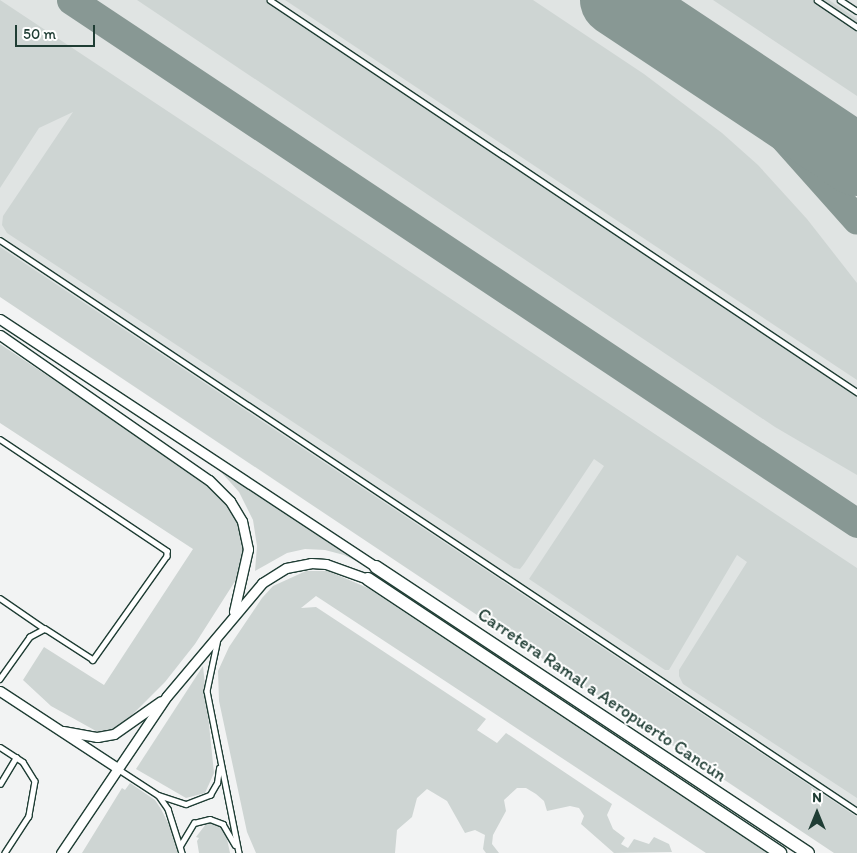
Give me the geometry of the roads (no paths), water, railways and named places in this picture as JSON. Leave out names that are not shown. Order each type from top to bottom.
[{"type":"main road","name":"Carretera Ramal a Aeropuerto Cancún","points":[[376,566],[808,853]]},
{"type":"main road","name":"Carretera Ramal a Aeropuerto Cancún","points":[[368,579],[780,853]]},
{"type":"street","points":[[0,319],[376,566]]},
{"type":"street","points":[[0,335],[209,480],[230,501],[244,528],[248,549],[234,614]]},
{"type":"street","points":[[62,852],[167,696],[262,582],[286,568],[311,563],[326,564],[368,579]]},
{"type":"street","points":[[0,691],[117,768]]},
{"type":"street","points":[[58,730],[97,737],[114,734],[167,696]]},
{"type":"lane","points":[[270,0],[857,392]]},
{"type":"lane","points":[[817,0],[857,26]]},
{"type":"lane","points":[[840,0],[857,11]]},
{"type":"lane","points":[[0,240],[857,811]]},
{"type":"lane","points":[[0,439],[167,551],[167,556],[93,660],[0,598]]},
{"type":"lane","points":[[0,679],[30,637],[45,629]]},
{"type":"lane","points":[[220,632],[211,659],[207,691],[238,853]]},
{"type":"lane","points":[[0,746],[28,767],[35,781],[29,816],[5,853]]},
{"type":"lane","points":[[0,784],[16,757]]},
{"type":"lane","points":[[117,768],[158,795],[186,804],[204,799],[217,783],[220,765]]},
{"type":"lane","points":[[158,795],[168,809],[182,853]]},
{"type":"lane","points":[[180,846],[194,823],[210,819],[223,824],[229,831],[238,853]]}]
